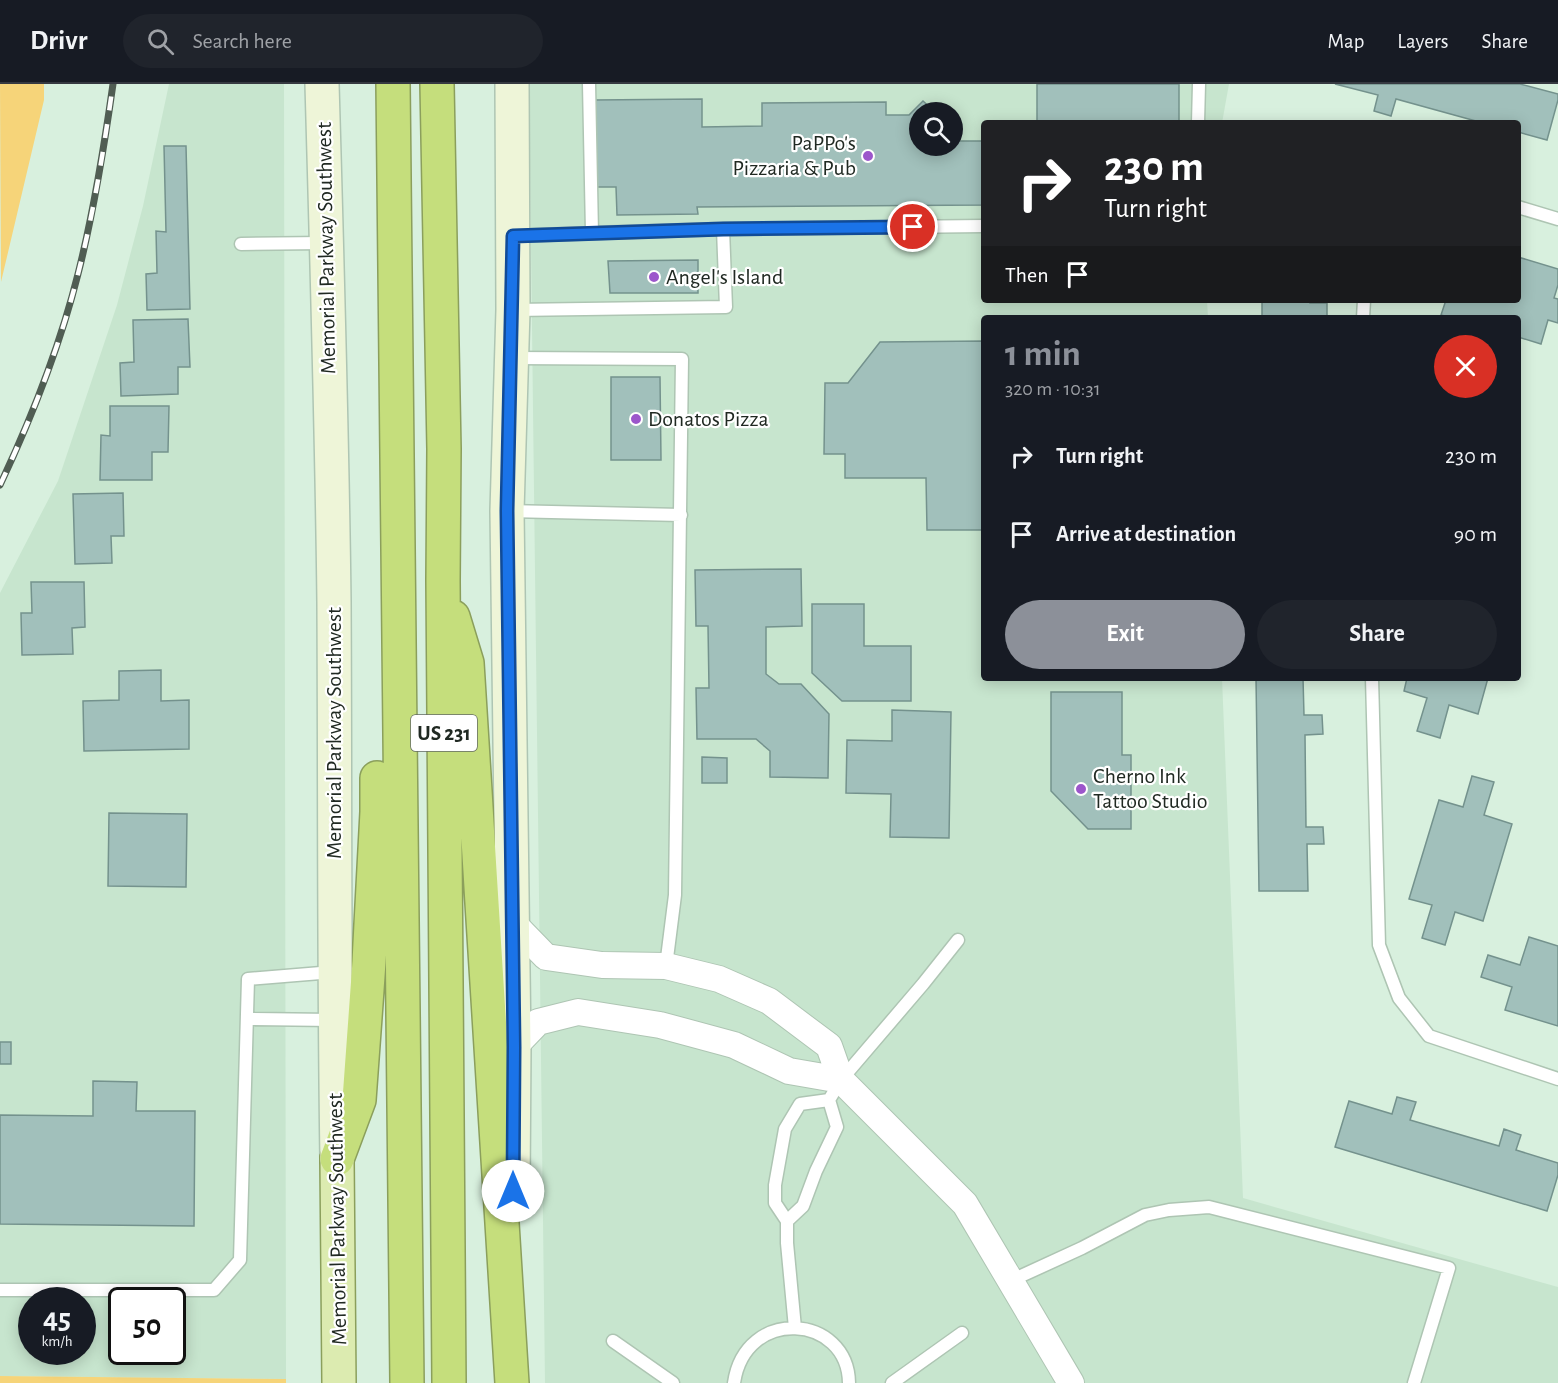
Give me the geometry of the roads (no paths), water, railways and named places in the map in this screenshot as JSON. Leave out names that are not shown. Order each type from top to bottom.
[{"type":"highway","name":"US 231","points":[[393,84],[406,1383]]},
{"type":"highway","name":"US 231","points":[[437,84],[444,449],[449,1383]]},
{"type":"highway","points":[[443,581],[467,663],[513,1383]]},
{"type":"highway","points":[[338,1159],[359,1100],[377,812],[375,663],[397,587]]},
{"type":"main road","name":"Memorial Parkway Southwest","points":[[322,84],[334,601],[339,1383]]},
{"type":"main road","points":[[512,84],[513,310],[507,511],[514,1047],[513,1383]]},
{"type":"street","points":[[511,921],[546,957],[602,965],[666,966],[719,980],[768,1002],[829,1046],[835,1090]]},
{"type":"street","points":[[514,1047],[538,1022],[578,1012],[671,1028],[734,1045],[835,1090],[965,1204],[1071,1383]]},
{"type":"lane","points":[[589,84],[592,233]]},
{"type":"lane","points":[[1198,120],[1199,84]]},
{"type":"lane","points":[[1521,208],[1558,219]]},
{"type":"lane","points":[[513,236],[723,229],[981,226]]},
{"type":"lane","points":[[513,310],[726,307],[723,229]]},
{"type":"lane","points":[[242,244],[327,243]]},
{"type":"lane","points":[[511,358],[682,359],[675,895],[666,966]]},
{"type":"lane","points":[[507,511],[681,514]]},
{"type":"lane","points":[[1372,681],[1379,945],[1399,998],[1429,1036],[1558,1079]]},
{"type":"lane","points":[[795,1328],[787,1221],[775,1203],[785,1129],[800,1104],[835,1090],[958,940]]},
{"type":"lane","points":[[0,1290],[214,1290],[240,1260],[248,979],[335,972]]},
{"type":"lane","points":[[248,1019],[335,1020]]},
{"type":"lane","points":[[787,1221],[803,1206],[816,1171],[837,1127],[835,1090]]},
{"type":"lane","points":[[1010,1281],[1082,1248],[1145,1215],[1169,1210],[1209,1207],[1449,1268],[1414,1383]]},
{"type":"lane","points":[[734,1383],[736,1368],[744,1351],[759,1338],[776,1329],[795,1328],[814,1332],[830,1342],[842,1357],[849,1375],[849,1383]]},
{"type":"lane","points":[[892,1383],[962,1334]]},
{"type":"lane","points":[[614,1341],[673,1383]]},
{"type":"railway","points":[[0,485],[44,381],[71,301],[94,203],[113,84]]},
{"type":"place","name":"PaPPo's Pizzaria & Pub","points":[[868,156]]},
{"type":"place","name":"Angel's Island","points":[[654,277]]},
{"type":"place","name":"Donatos Pizza","points":[[636,419]]},
{"type":"place","name":"Cherno Ink Tattoo Studio","points":[[1081,789]]}]
